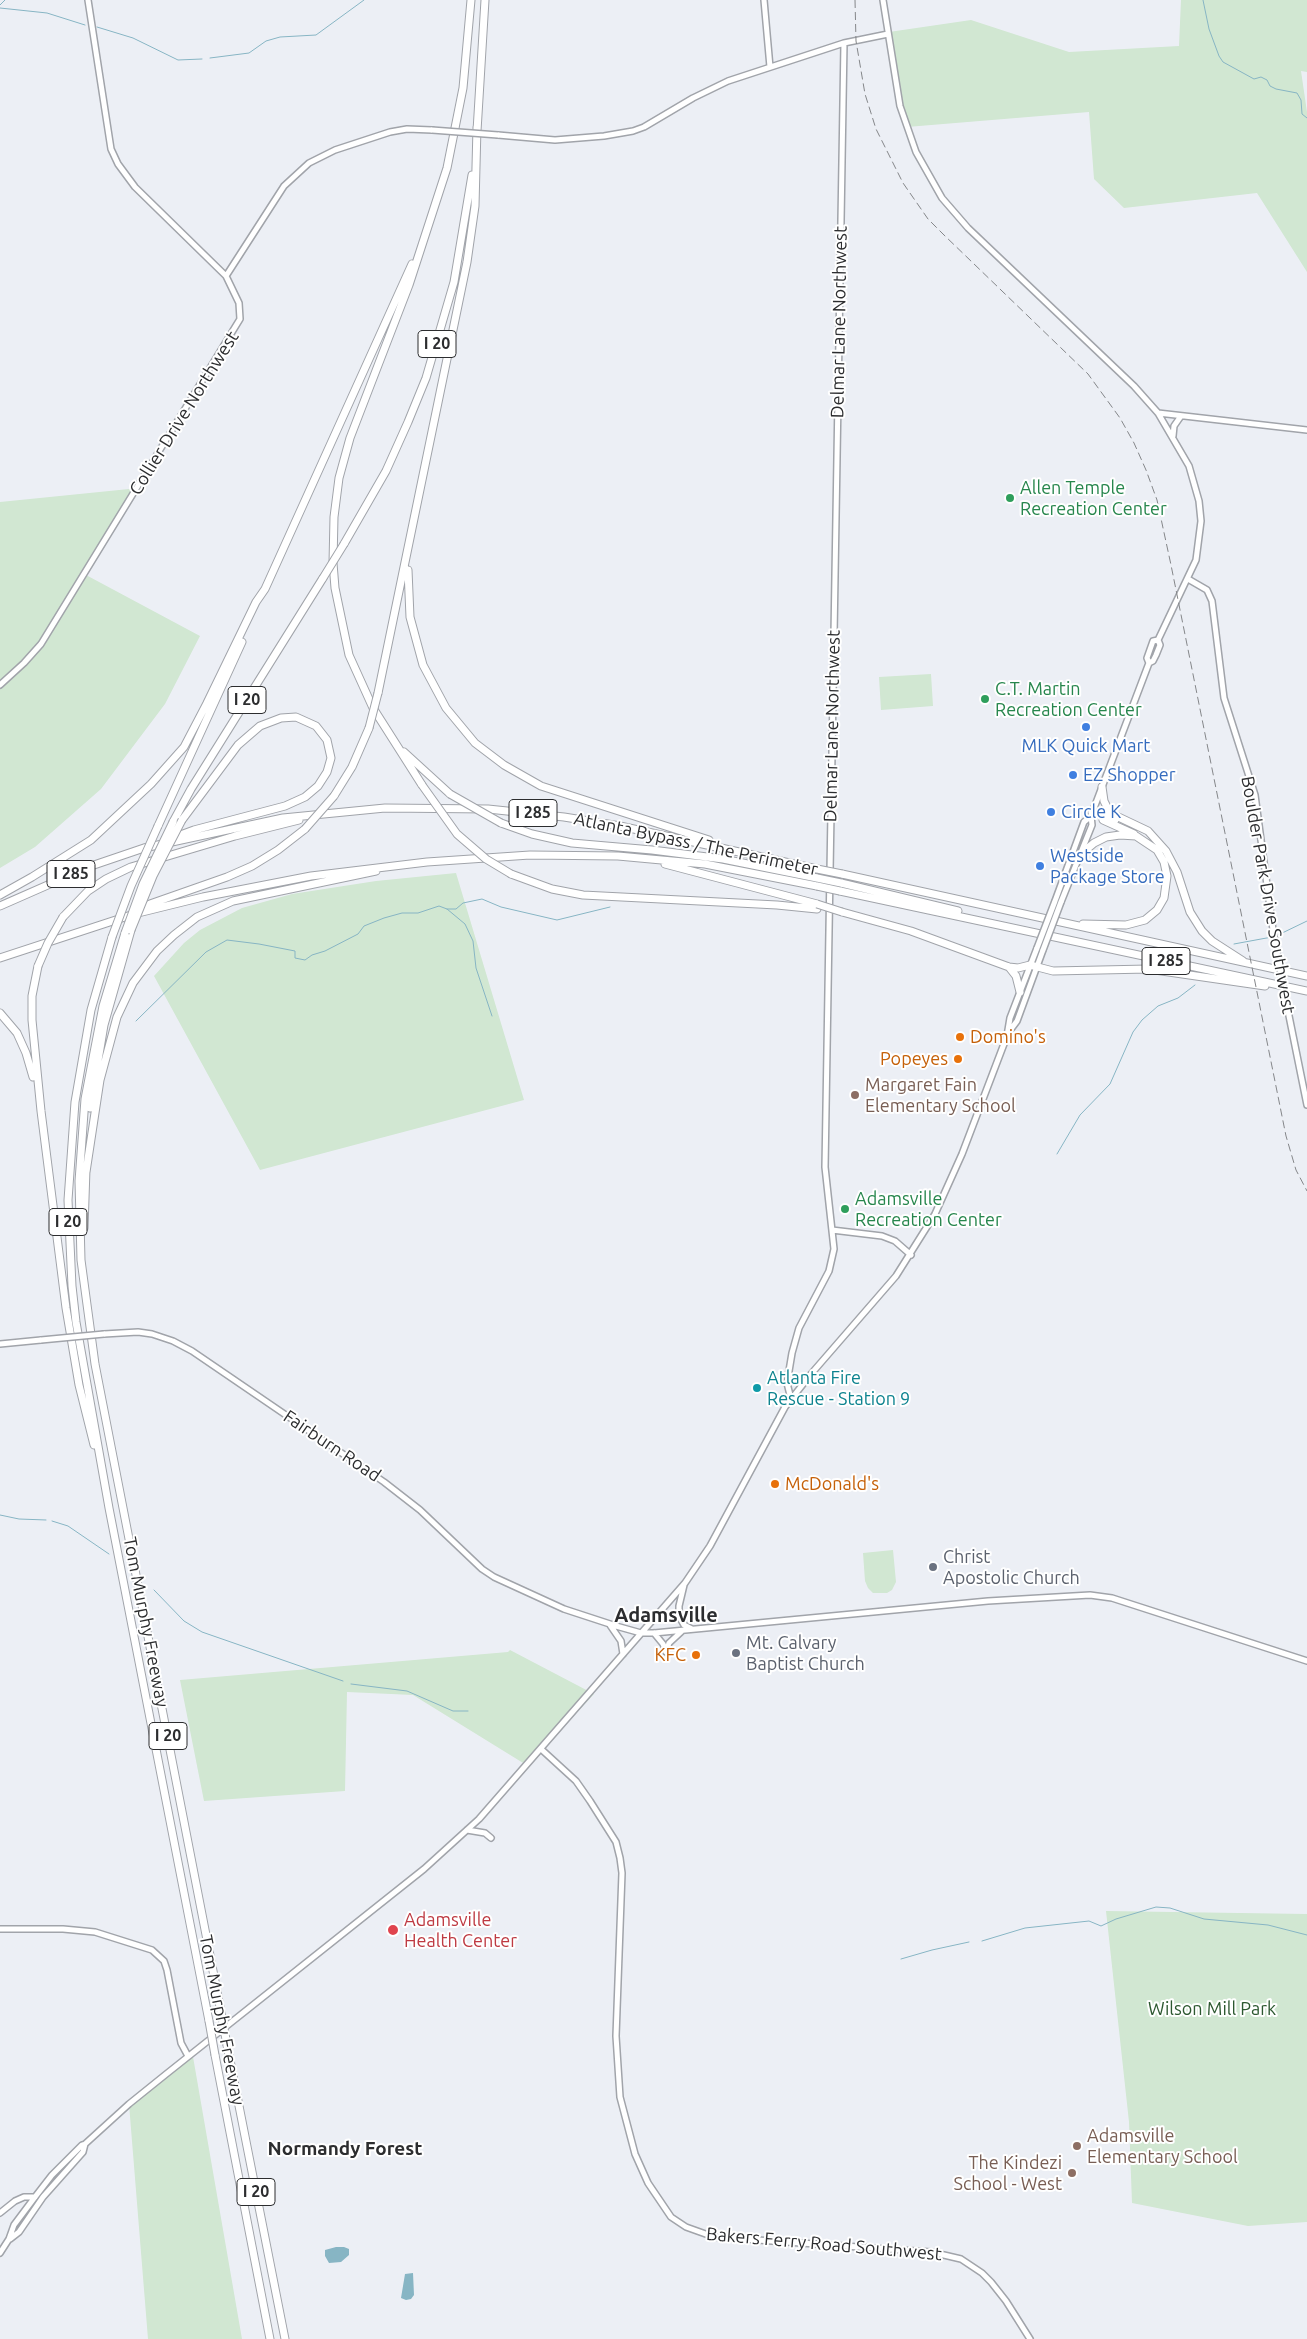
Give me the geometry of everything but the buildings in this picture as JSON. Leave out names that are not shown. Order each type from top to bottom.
[{"type":"highway","name":"I 20","points":[[265,589],[430,219],[447,168],[459,117],[466,71],[471,0]]},
{"type":"highway","name":"I 20","points":[[128,931],[143,884],[191,789],[344,544],[397,447],[434,353],[448,305],[462,242],[477,127],[485,0]]},
{"type":"highway","points":[[134,914],[150,904],[227,877],[252,866],[278,850],[305,829],[334,796],[352,767],[369,728],[413,527],[471,239],[476,196],[477,127]]},
{"type":"highway","points":[[430,219],[409,285],[350,438],[339,478],[334,517],[334,576],[344,636],[360,682],[387,731],[457,834],[486,859],[511,874],[552,889],[583,895],[817,907]]},
{"type":"highway","points":[[413,527],[407,589],[414,640],[422,665],[439,697],[453,718],[475,743],[509,769],[541,786],[738,850]]},
{"type":"highway","points":[[0,895],[91,840],[175,759],[192,734],[256,602],[265,589]]},
{"type":"highway","name":"Tom Murphy Freeway","points":[[265,589],[131,886],[112,937],[94,996],[81,1062],[73,1119],[68,1200],[69,1249],[76,1322],[109,1508],[270,2339]]},
{"type":"highway","points":[[84,1291],[86,1172],[90,1110],[99,1047],[128,931],[153,876],[182,820],[238,745],[260,726],[281,718],[296,717],[313,723],[325,736],[330,749],[329,767],[322,781],[305,797],[285,806],[194,830],[144,848]]},
{"type":"highway","points":[[387,731],[408,756],[450,794],[500,823],[532,834],[572,843],[691,854],[817,878],[841,887]]},
{"type":"highway","points":[[1102,787],[1104,801],[1110,813],[1148,832],[1174,864],[1187,906],[1197,925],[1212,941],[1248,964]]},
{"type":"highway","name":"Atlanta Bypass / The Perimeter","points":[[0,906],[91,866],[144,848],[252,824],[326,813],[415,807],[518,811],[620,826],[738,850],[1307,976]]},
{"type":"highway","points":[[109,1508],[82,1398],[72,1344],[40,1112],[32,1014],[32,996],[38,966],[48,943],[64,918],[88,891],[106,879],[130,867],[235,836],[326,813]]},
{"type":"highway","points":[[1091,814],[1132,827],[1159,844]]},
{"type":"highway","points":[[1073,924],[1133,924],[1145,920],[1157,910],[1166,891],[1166,869],[1157,850],[1136,836],[1091,814]]},
{"type":"highway","points":[[1081,854],[1094,843],[1106,837],[1120,835],[1136,836]]},
{"type":"highway","name":"Atlanta Bypass / The Perimeter","points":[[0,958],[134,914],[272,882],[349,870],[427,862],[548,855],[636,857],[705,864],[817,886],[841,887],[1026,930],[1304,990]]},
{"type":"highway","points":[[636,857],[720,877],[817,907],[911,931],[1008,967],[1033,966],[1053,970],[1148,969],[1236,983],[1304,990]]},
{"type":"highway","points":[[86,1172],[100,1080],[117,1017],[128,992],[139,974],[174,934],[197,917],[233,901],[281,889],[427,862]]},
{"type":"highway","name":"Tom Murphy Freeway","points":[[128,931],[108,986],[96,1036],[82,1119],[78,1203],[84,1291],[97,1374],[285,2339]]},
{"type":"highway","points":[[1008,967],[1016,976],[1020,992]]},
{"type":"highway","points":[[0,1013],[11,1025],[26,1053],[40,1112]]},
{"type":"street","name":"Collier Drive Northwest","points":[[0,685],[41,644],[237,327],[240,319],[239,302],[226,276],[135,186],[118,164],[111,149],[88,0]]},
{"type":"street","points":[[764,0],[770,67]]},
{"type":"street","points":[[883,0],[896,88],[906,125],[916,152],[942,198],[968,228],[1134,386],[1158,413],[1189,466],[1199,501],[1200,541],[1196,560],[1158,640],[1153,642],[1149,651],[1147,658],[1149,663],[1091,814],[1084,822],[1037,948],[1017,1021],[1007,1036]]},
{"type":"street","points":[[226,276],[284,186],[309,163],[336,150],[390,132],[407,129],[555,140],[624,133],[644,127],[713,87],[844,43],[888,34]]},
{"type":"street","name":"Delmar Lane Northwest","points":[[791,1399],[787,1383],[792,1353],[800,1328],[832,1262],[834,1249],[825,1167],[844,43]]},
{"type":"street","points":[[1158,413],[1307,430]]},
{"type":"street","points":[[1172,436],[1174,426],[1181,416]]},
{"type":"street","name":"Boulder Park Drive Southwest","points":[[1188,579],[1207,590],[1212,601],[1224,698],[1255,795],[1273,930],[1307,1105]]},
{"type":"street","points":[[0,2253],[9,2239],[14,2225],[62,2163],[129,2104],[424,1869],[467,1830],[541,1749],[640,1632],[685,1584],[710,1546],[770,1433],[791,1399],[878,1298],[910,1255],[935,1214],[954,1173],[1007,1036],[1010,1018],[1020,992],[1043,950],[1081,854],[1092,825],[1091,814]]},
{"type":"street","points":[[832,1230],[882,1236],[895,1241],[910,1255]]},
{"type":"street","name":"Fairburn Road","points":[[0,1344],[123,1332],[152,1334],[173,1341],[192,1351],[397,1491],[494,1577],[564,1609],[640,1632],[654,1633],[988,1601],[1090,1595],[1112,1598],[1307,1661]]},
{"type":"street","points":[[685,1584],[678,1616],[684,1624],[693,1629]]},
{"type":"street","points":[[610,1624],[621,1640],[622,1654]]},
{"type":"street","points":[[654,1633],[664,1644],[666,1652],[674,1636],[684,1630]]},
{"type":"street","name":"Bakers Ferry Road Southwest","points":[[541,1749],[576,1781],[616,1842],[622,1873],[616,2036],[620,2097],[635,2154],[656,2196],[671,2217],[686,2227],[714,2237],[931,2252],[961,2258],[991,2282],[1006,2301],[1030,2339]]},
{"type":"street","points":[[467,1830],[485,1833],[491,1838]]},
{"type":"street","points":[[0,1929],[48,1929],[95,1932],[152,1950],[164,1961],[181,2043],[188,2056]]},
{"type":"street","points":[[9,2239],[19,2232],[43,2197],[83,2152],[85,2144]]},
{"type":"street","points":[[0,2213],[15,2201],[24,2197],[35,2197]]},
{"type":"green space","points":[[1181,0],[1307,0],[1307,72],[1301,71],[1307,112],[1307,272],[1257,193],[1124,208],[1094,179],[1089,112],[907,127],[889,32],[971,20],[1069,52],[1179,46]]},
{"type":"green space","points":[[139,488],[86,575],[200,636],[165,704],[101,789],[35,847],[0,868],[0,502]]},
{"type":"green space","points":[[931,674],[933,706],[881,710],[879,677]]},
{"type":"green space","points":[[456,873],[524,1100],[260,1170],[154,976],[184,943],[200,930],[242,908],[292,894],[376,881]]},
{"type":"green space","points":[[893,1550],[896,1582],[892,1590],[887,1593],[873,1593],[865,1581],[863,1553]]},
{"type":"green space","points":[[510,1650],[594,1694],[528,1766],[413,1695],[347,1692],[345,1791],[204,1801],[180,1680],[508,1652]]},
{"type":"green space","name":"Wilson Mill Park","points":[[1106,1911],[1307,1914],[1307,2222],[1248,2226],[1132,2203],[1129,2122]]},
{"type":"green space","points":[[192,2051],[242,2339],[148,2339],[129,2104]]},
{"type":"water","points":[[336,2247],[349,2249],[349,2255],[341,2262],[329,2263],[325,2256],[325,2250]]},
{"type":"water","points":[[413,2273],[414,2295],[411,2299],[406,2300],[401,2298],[405,2274]]},
{"type":"waterway","points":[[0,5],[5,0]]},
{"type":"waterway","points":[[210,58],[249,53],[266,41],[280,37],[316,35],[364,0]]},
{"type":"waterway","points":[[1203,0],[1209,29],[1223,62],[1254,79],[1261,77],[1267,80],[1270,86],[1276,89],[1297,93],[1301,100],[1302,114],[1307,118]]},
{"type":"waterway","points":[[0,8],[47,13],[85,25]]},
{"type":"waterway","points":[[97,27],[133,38],[178,60],[202,59]]},
{"type":"waterway","points":[[447,909],[456,909],[463,903],[482,899],[501,907],[557,920],[610,907]]},
{"type":"waterway","points":[[136,1021],[206,952],[227,940],[295,951],[295,958],[305,960],[358,934],[364,926],[402,913],[418,913],[439,906],[447,909],[465,924],[473,941],[476,968],[492,1016]]},
{"type":"waterway","points":[[1276,936],[1307,921]]},
{"type":"waterway","points":[[1234,944],[1272,937]]},
{"type":"waterway","points":[[1057,1154],[1080,1115],[1110,1084],[1133,1032],[1142,1020],[1158,1006],[1178,998],[1195,985]]},
{"type":"waterway","points":[[0,1515],[19,1519],[46,1520]]},
{"type":"waterway","points":[[52,1521],[68,1526],[109,1554]]},
{"type":"waterway","points":[[154,1590],[184,1621],[202,1632],[343,1681]]},
{"type":"waterway","points":[[351,1684],[407,1691],[453,1711],[468,1711]]},
{"type":"waterway","points":[[982,1941],[1025,1928],[1089,1921],[1101,1926],[1116,1919],[1156,1907],[1170,1908],[1204,1919],[1268,1925],[1307,1935]]},
{"type":"waterway","points":[[901,1959],[969,1942]]},
{"type":"railway","points":[[855,0],[856,41],[865,94],[876,129],[903,183],[928,219],[1088,374],[1120,418],[1146,470],[1157,500],[1171,565],[1286,1136],[1296,1170],[1307,1191]]},
{"type":"place","name":"Allen Temple Recreation Center","points":[[1010,498]]},
{"type":"place","name":"C.T. Martin Recreation Center","points":[[985,699]]},
{"type":"place","name":"MLK Quick Mart","points":[[1086,727]]},
{"type":"place","name":"EZ Shopper","points":[[1073,775]]},
{"type":"place","name":"Circle K","points":[[1051,812]]},
{"type":"place","name":"Westside Package Store","points":[[1040,866]]},
{"type":"place","name":"Domino's","points":[[960,1037]]},
{"type":"place","name":"Popeyes","points":[[958,1059]]},
{"type":"place","name":"Margaret Fain Elementary School","points":[[855,1095]]},
{"type":"place","name":"Adamsville Recreation Center","points":[[845,1209]]},
{"type":"place","name":"Atlanta Fire Rescue - Station 9","points":[[757,1388]]},
{"type":"place","name":"McDonald's","points":[[775,1484]]},
{"type":"place","name":"Christ Apostolic Church","points":[[933,1567]]},
{"type":"place","name":"Mt. Calvary Baptist Church","points":[[736,1653]]},
{"type":"place","name":"KFC","points":[[696,1655]]},
{"type":"place","name":"Adamsville Health Center","points":[[393,1930]]},
{"type":"place","name":"Adamsville Elementary School","points":[[1077,2146]]},
{"type":"place","name":"The Kindezi School - West","points":[[1072,2173]]},
{"type":"district","name":"Adamsville","points":[[666,1615]]},
{"type":"district","name":"Normandy Forest","points":[[345,2149]]}]
